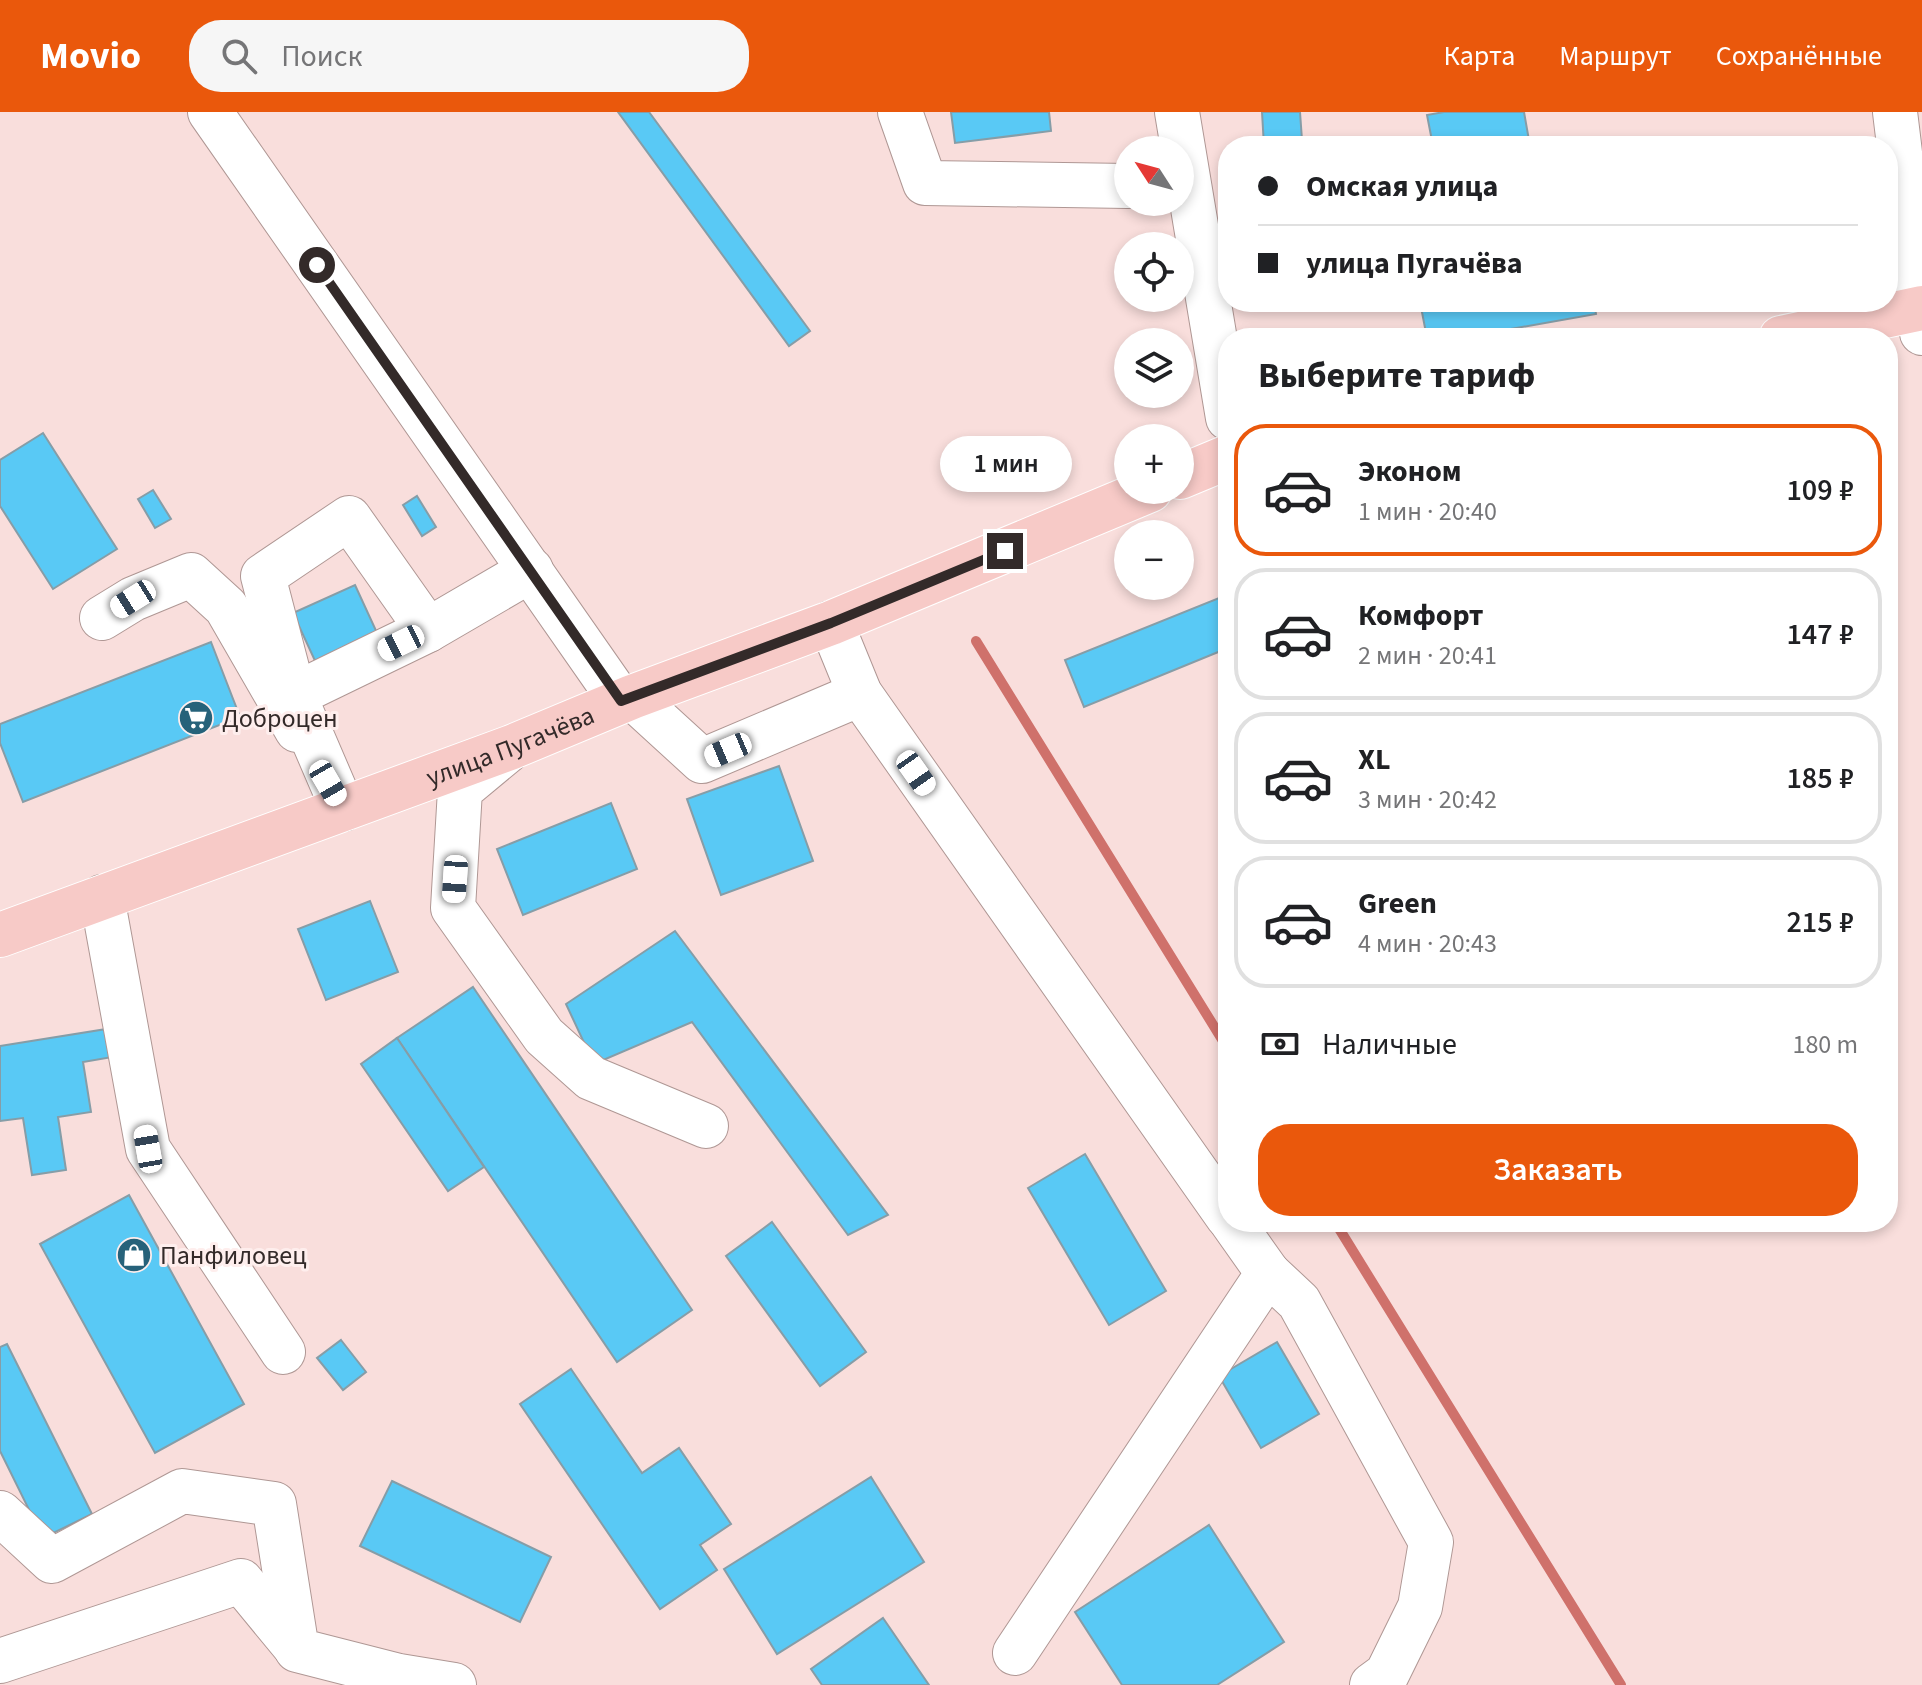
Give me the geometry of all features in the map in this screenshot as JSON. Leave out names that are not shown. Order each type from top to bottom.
[{"type":"main road","points":[[1848,328],[1921,317]]},
{"type":"main road","points":[[1194,471],[1218,461]]},
{"type":"main road","name":"улица Пугачёва","points":[[0,935],[512,747],[627,699],[831,623],[1116,504]]},
{"type":"street","points":[[210,112],[531,570],[627,699],[702,761],[860,694]]},
{"type":"street","points":[[900,112],[925,183],[1114,186]]},
{"type":"street","points":[[1177,112],[1179,136]]},
{"type":"street","points":[[1895,112],[1921,317]]},
{"type":"street","points":[[1190,216],[1218,366]]},
{"type":"street","points":[[343,809],[294,695],[263,576],[349,518],[428,630]]},
{"type":"street","points":[[294,695],[428,630],[531,570]]},
{"type":"street","points":[[102,618],[133,599],[191,575],[226,607],[343,809]]},
{"type":"street","points":[[831,623],[860,694],[1218,1203]]},
{"type":"street","points":[[512,747],[460,790],[453,908],[544,1036],[591,1078],[706,1126]]},
{"type":"street","points":[[102,897],[148,1149],[283,1352]]},
{"type":"street","points":[[1239,1232],[1268,1273],[1299,1302],[1431,1542],[1420,1607],[1387,1674],[1372,1685]]},
{"type":"street","points":[[1015,1653],[1268,1273]]},
{"type":"street","points":[[0,1513],[52,1561],[182,1491],[274,1504],[297,1650]]},
{"type":"street","points":[[0,1661],[241,1581],[323,1685]]},
{"type":"street","points":[[297,1650],[399,1676],[454,1685]]},
{"type":"building","points":[[618,112],[649,112],[810,331],[789,346]]},
{"type":"building","points":[[951,112],[1049,112],[1051,131],[955,143]]},
{"type":"building","points":[[1262,112],[1300,112],[1302,136],[1263,136]]},
{"type":"building","points":[[1444,112],[1524,112],[1528,136],[1431,136],[1427,115]]},
{"type":"building","points":[[1422,312],[1596,314],[1517,328],[1425,328]]},
{"type":"building","points":[[43,433],[117,549],[53,589],[0,506],[0,460]]},
{"type":"building","points":[[153,490],[171,519],[155,528],[138,499]]},
{"type":"building","points":[[417,496],[436,527],[422,536],[403,505]]},
{"type":"building","points":[[355,585],[378,635],[316,663],[293,613]]},
{"type":"building","points":[[1218,598],[1218,652],[1084,707],[1065,660]]},
{"type":"building","points":[[211,642],[240,717],[23,802],[0,743],[0,724]]},
{"type":"building","points":[[779,766],[813,861],[721,895],[687,799]]},
{"type":"building","points":[[611,803],[637,869],[523,915],[497,849]]},
{"type":"building","points":[[370,901],[398,972],[326,1000],[298,929]]},
{"type":"building","points":[[675,931],[888,1215],[848,1235],[692,1022],[594,1064],[566,1004]]},
{"type":"building","points":[[473,987],[692,1310],[617,1362],[397,1038]]},
{"type":"building","points":[[119,1027],[124,1055],[83,1062],[91,1112],[58,1117],[66,1170],[32,1175],[23,1118],[0,1121],[0,1046]]},
{"type":"building","points":[[397,1038],[484,1167],[448,1191],[361,1064]]},
{"type":"building","points":[[1085,1154],[1166,1291],[1109,1325],[1028,1188]]},
{"type":"building","points":[[129,1195],[244,1404],[155,1453],[40,1244]]},
{"type":"building","points":[[772,1222],[866,1352],[820,1386],[726,1256]]},
{"type":"building","points":[[341,1340],[366,1372],[343,1390],[317,1358]]},
{"type":"building","points":[[1277,1342],[1319,1414],[1261,1448],[1219,1376]]},
{"type":"building","points":[[7,1344],[92,1514],[43,1538],[0,1451],[0,1347]]},
{"type":"building","points":[[571,1369],[642,1473],[679,1448],[731,1524],[700,1545],[717,1570],[660,1609],[520,1404]]},
{"type":"building","points":[[871,1477],[924,1562],[777,1654],[724,1569]]},
{"type":"building","points":[[392,1481],[551,1557],[520,1622],[360,1546]]},
{"type":"building","points":[[1209,1525],[1284,1642],[1217,1685],[1122,1685],[1075,1612]]},
{"type":"building","points":[[883,1618],[929,1685],[822,1685],[811,1669]]},
{"type":"waterway","points":[[976,641],[1218,1033]]},
{"type":"waterway","points":[[1341,1232],[1621,1685]]},
{"type":"place","name":"Доброцен","points":[[196,718]]},
{"type":"place","name":"Панфиловец","points":[[134,1255]]},
{"type":"route","points":[[317,265],[621,701],[831,623],[1005,551]]}]
